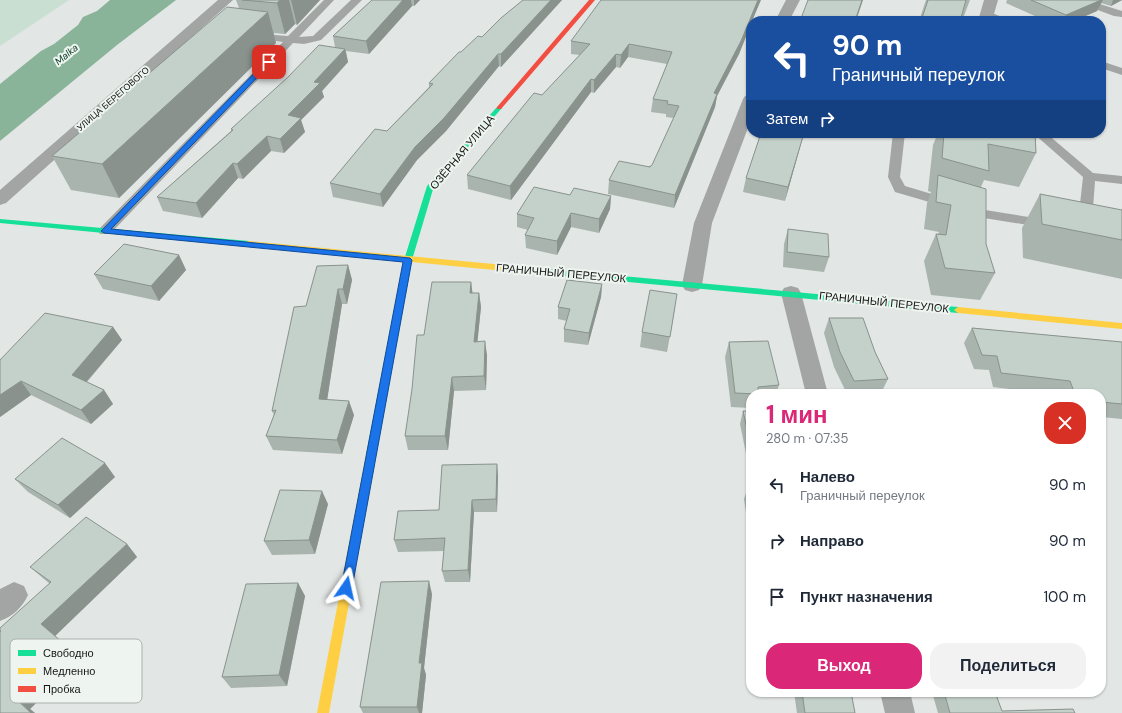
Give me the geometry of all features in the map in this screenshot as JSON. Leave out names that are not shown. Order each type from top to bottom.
[{"type":"street","name":"УЛИЦА БЕРЕГОВОГО","points":[[0,199],[201,29],[226,0]]},
{"type":"street","name":"ОЗЁРНАЯ УЛИЦА","points":[[323,713],[408,260],[431,186],[592,0]]},
{"type":"street","points":[[785,16],[793,0]]},
{"type":"street","points":[[987,16],[992,0]]},
{"type":"street","points":[[692,284],[703,223],[746,115]]},
{"type":"street","name":"ГРАНИЧНЫЙ ПЕРЕУЛОК","points":[[0,221],[408,260],[791,293],[1122,326]]},
{"type":"street","points":[[791,293],[816,389]]},
{"type":"street","points":[[896,697],[900,713]]},
{"type":"lane","points":[[104,231],[329,0]]},
{"type":"lane","points":[[246,34],[304,41],[317,38],[357,0]]},
{"type":"lane","points":[[1077,8],[1089,1],[1117,14],[1122,14]]},
{"type":"lane","points":[[1106,66],[1122,72]]},
{"type":"lane","points":[[898,138],[894,177],[900,189],[984,214],[1056,226]]},
{"type":"lane","points":[[1045,138],[1089,176],[1122,180]]},
{"type":"lane","points":[[1085,222],[1089,176]]},
{"type":"lane","points":[[1071,224],[1085,222],[1100,227]]},
{"type":"shaded area","points":[[0,0],[69,0],[0,46]]},
{"type":"water","name":"Malka","points":[[110,0],[176,0],[117,45],[0,141],[0,84],[41,51],[54,44],[78,25],[83,17],[97,11]]},
{"type":"building","points":[[242,0],[280,0],[277,3]]},
{"type":"building","points":[[372,0],[403,0],[366,41],[333,36]]},
{"type":"building","points":[[523,0],[551,0],[501,54],[498,54],[444,118],[415,147],[380,194],[330,183],[375,129],[387,131],[433,84],[429,83],[459,52],[461,52],[478,36],[482,37],[501,18]]},
{"type":"building","points":[[601,0],[758,0],[751,16],[746,16],[746,29],[714,93],[717,94],[675,195],[609,180],[619,161],[650,167],[652,165],[679,106],[667,104],[668,101],[653,99],[672,52],[629,44],[621,55],[616,54],[594,80],[591,79],[510,186],[467,175],[534,93],[542,95],[590,44],[571,41]]},
{"type":"building","points":[[808,0],[862,0],[857,16],[802,16]]},
{"type":"building","points":[[928,0],[966,0],[961,16],[923,16]]},
{"type":"building","points":[[1031,0],[1101,0],[1066,15]]},
{"type":"building","points":[[227,7],[268,12],[102,164],[52,156]]},
{"type":"building","points":[[319,45],[345,49],[314,82],[320,83],[288,115],[301,118],[280,139],[267,136],[237,164],[233,163],[196,203],[157,197],[233,130],[231,129],[288,77]]},
{"type":"building","points":[[759,138],[803,138],[788,187],[746,178]]},
{"type":"building","points":[[944,138],[1035,138],[1036,153],[988,144],[989,171],[942,158]]},
{"type":"building","points":[[938,175],[986,189],[986,244],[995,273],[945,268],[936,234],[946,235],[951,205],[936,202]]},
{"type":"building","points":[[534,187],[570,195],[574,188],[611,196],[599,219],[571,213],[557,241],[525,235],[534,218],[517,214]]},
{"type":"building","points":[[1040,194],[1122,210],[1122,240],[1042,224]]},
{"type":"building","points":[[788,229],[828,234],[829,257],[787,252]]},
{"type":"building","points":[[124,244],[179,255],[151,286],[94,274]]},
{"type":"building","points":[[348,265],[343,289],[338,289],[319,399],[349,401],[337,440],[266,436],[276,410],[272,411],[294,307],[306,306],[317,266]]},
{"type":"building","points":[[567,280],[602,284],[589,333],[564,329],[570,309],[558,307]]},
{"type":"building","points":[[432,282],[471,282],[470,293],[479,293],[474,342],[485,341],[484,376],[452,377],[445,436],[405,436],[412,389],[417,335],[424,335]]},
{"type":"building","points":[[650,290],[677,294],[670,337],[642,332]]},
{"type":"building","points":[[45,313],[113,327],[72,375],[104,390],[81,410],[21,381],[0,395],[0,360]]},
{"type":"building","points":[[829,318],[863,318],[875,352],[888,379],[854,381],[840,352]]},
{"type":"building","points":[[972,328],[1122,342],[1122,404],[1106,402],[1106,389],[1073,389],[1070,381],[1001,373],[997,356],[982,355]]},
{"type":"building","points":[[768,341],[779,385],[758,387],[758,389],[746,389],[746,393],[735,393],[729,342]]},
{"type":"building","points":[[743,411],[746,411],[746,424]]},
{"type":"building","points":[[62,438],[105,463],[58,505],[15,479]]},
{"type":"building","points":[[497,464],[496,499],[472,500],[468,570],[442,571],[445,538],[394,540],[398,511],[439,510],[442,465]]},
{"type":"building","points":[[280,490],[322,491],[309,540],[264,541]]},
{"type":"building","points":[[86,517],[127,544],[41,624],[58,639],[10,639],[10,703],[20,703],[31,713],[0,713],[0,628],[51,582],[30,567]]},
{"type":"building","points":[[429,581],[419,663],[422,663],[417,707],[360,707],[381,582]]},
{"type":"building","points":[[298,583],[279,675],[222,677],[246,584]]},
{"type":"building","points":[[803,697],[852,697],[855,713],[805,713]]},
{"type":"building","points":[[945,697],[997,697],[1002,711],[1073,709],[1075,713],[950,713]]},
{"type":"traffic: fast","points":[[371,455],[408,260],[431,186],[499,108]]},
{"type":"traffic: fast","points":[[0,221],[249,244]]},
{"type":"traffic: fast","points":[[546,272],[958,310]]},
{"type":"traffic: slow","points":[[249,244],[546,272]]},
{"type":"traffic: slow","points":[[958,310],[1122,326]]},
{"type":"traffic: slow","points":[[323,713],[371,455]]},
{"type":"traffic: jam","points":[[499,108],[592,0]]},
{"type":"route","points":[[269,62],[104,231],[408,260],[346,588]]}]
